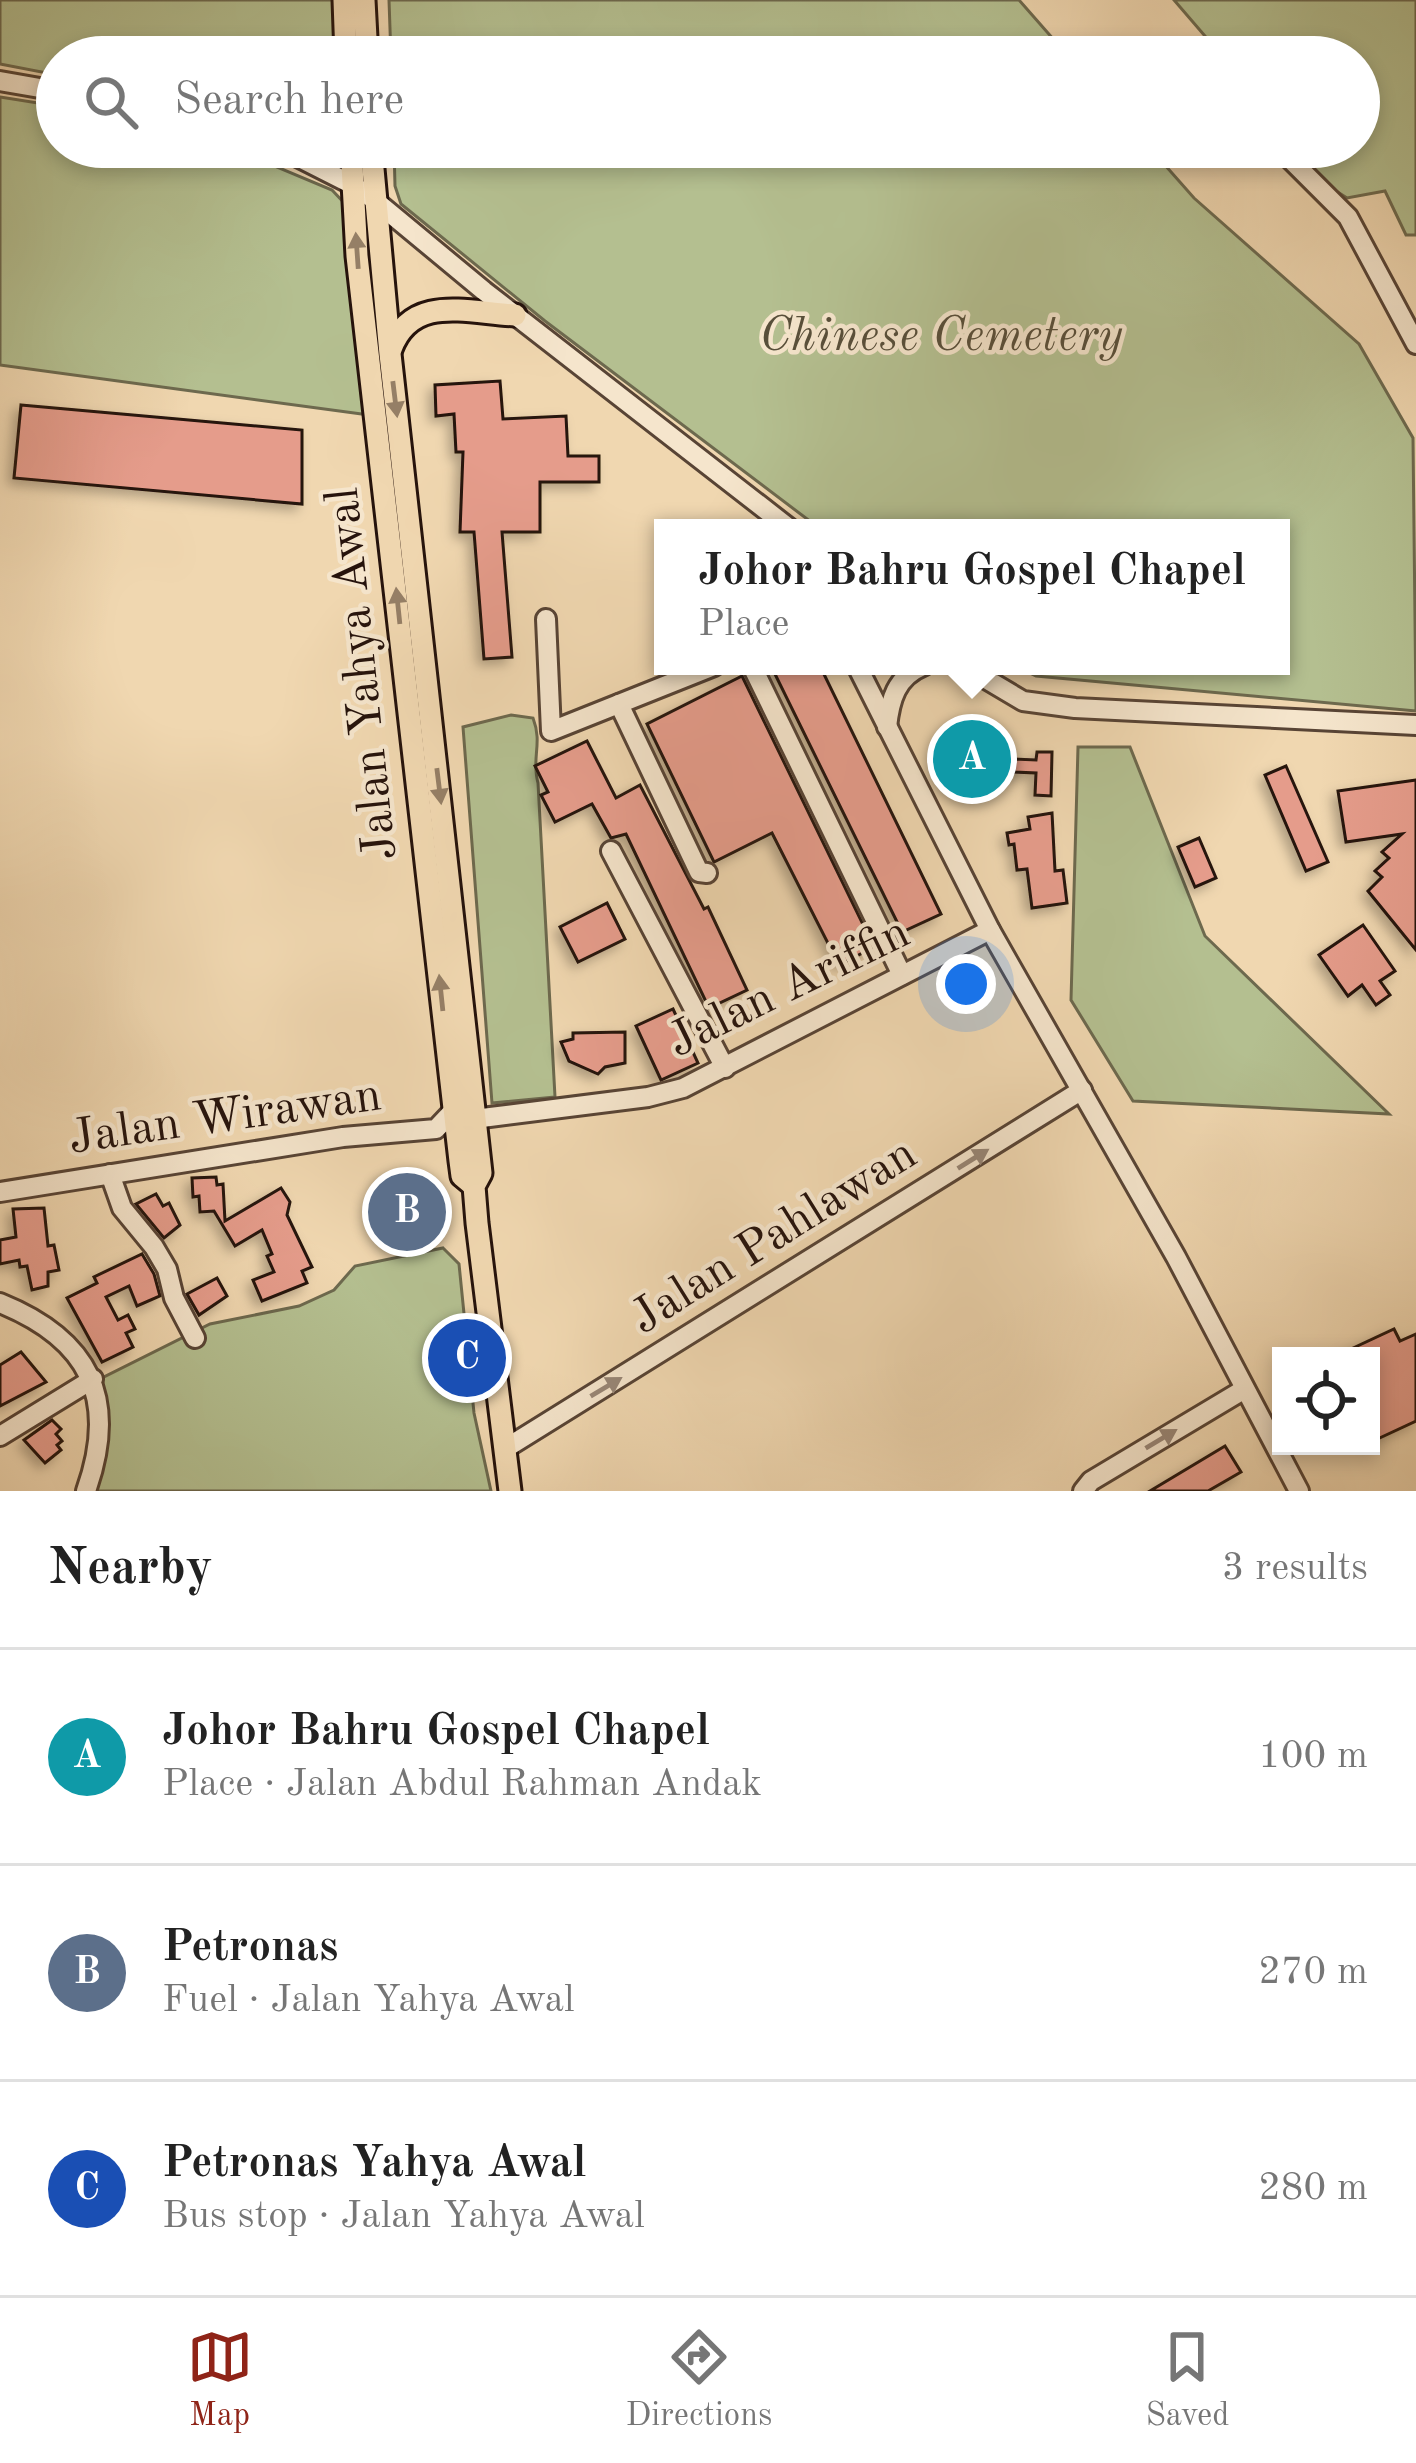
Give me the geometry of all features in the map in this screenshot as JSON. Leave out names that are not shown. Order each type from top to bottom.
[{"type":"main road","points":[[344,0],[345,36]]},
{"type":"main road","points":[[364,0],[366,36]]},
{"type":"main road","name":"Jalan Yahya Awal","points":[[352,168],[357,256],[464,1115],[481,1173],[474,1186],[510,1491]]},
{"type":"main road","name":"Jalan Yahya Awal","points":[[372,168],[464,1115],[458,1150],[462,1176],[474,1186]]},
{"type":"main road","points":[[390,354],[402,326],[426,313],[515,316]]},
{"type":"street","points":[[0,81],[36,87]]},
{"type":"street","points":[[319,168],[374,199],[515,316],[777,519]]},
{"type":"street","points":[[1300,168],[1340,204],[1409,311],[1416,344]]},
{"type":"street","points":[[546,619],[549,730],[692,675]]},
{"type":"street","points":[[756,675],[902,975]]},
{"type":"street","points":[[861,675],[990,931],[1176,1257],[1298,1491]]},
{"type":"street","points":[[887,728],[889,708],[901,679],[908,675]]},
{"type":"street","points":[[979,675],[1022,700],[1075,708],[1416,725]]},
{"type":"street","points":[[619,704],[699,872],[707,873]]},
{"type":"street","points":[[611,850],[725,1068]]},
{"type":"street","name":"Jalan Ariffin","points":[[464,1115],[648,1096],[683,1088],[990,931]]},
{"type":"street","name":"Jalan Pahlawan","points":[[506,1448],[1082,1090]]},
{"type":"street","name":"Jalan Wirawan","points":[[0,1192],[344,1137],[436,1129],[464,1115]]},
{"type":"street","points":[[436,1129],[458,1150]]},
{"type":"street","points":[[110,1174],[122,1208],[167,1269],[174,1298],[195,1338]]},
{"type":"street","points":[[0,1303],[64,1338],[83,1358],[93,1379],[98,1430],[86,1491]]},
{"type":"street","points":[[0,1436],[93,1379]]},
{"type":"street","points":[[1083,1491],[1091,1481],[1243,1390]]},
{"type":"green space","points":[[0,0],[336,0],[335,36],[36,36],[36,71],[0,64]]},
{"type":"green space","points":[[389,0],[1019,0],[1051,36],[390,36]]},
{"type":"green space","points":[[1174,0],[1416,0],[1416,235],[1406,235],[1385,191],[1347,198],[1319,180],[1311,168],[1380,168],[1380,36],[1205,36]]},
{"type":"green space","points":[[0,97],[36,103],[36,168],[279,168],[332,190],[348,207],[369,415],[0,365]]},
{"type":"green space","name":"Chinese Cemetery","points":[[395,168],[1168,168],[1194,198],[1359,344],[1413,438],[1416,711],[1034,675],[1290,675],[1290,519],[807,519],[545,321],[401,204]]},
{"type":"green space","points":[[511,715],[533,718],[537,736],[555,1097],[492,1103],[463,727]]},
{"type":"green space","points":[[1078,747],[1130,747],[1205,936],[1389,1114],[1133,1101],[1071,1000]]},
{"type":"green space","points":[[443,1248],[459,1264],[474,1413],[491,1491],[91,1491],[104,1419],[102,1378],[210,1324],[299,1306],[334,1290],[355,1266]]},
{"type":"building","points":[[500,381],[503,419],[566,416],[568,456],[599,456],[599,482],[540,482],[540,532],[502,532],[512,657],[484,659],[474,532],[460,532],[463,452],[456,452],[454,414],[436,416],[435,385]]},
{"type":"building","points":[[21,405],[302,430],[302,504],[14,478]]},
{"type":"building","points":[[775,675],[824,675],[941,914],[902,932]]},
{"type":"building","points":[[742,676],[874,947],[839,965],[772,833],[714,862],[647,724]]},
{"type":"building","points":[[587,741],[616,798],[640,785],[704,909],[708,907],[747,990],[709,1008],[626,834],[611,838],[592,804],[555,822],[541,795],[548,792],[535,766]]},
{"type":"building","points":[[955,744],[988,744],[988,775],[955,775]]},
{"type":"building","points":[[1037,752],[1052,752],[1051,796],[1035,795],[1036,773],[1014,772],[1014,759],[1036,760]]},
{"type":"building","points":[[1286,766],[1328,862],[1306,871],[1265,775]]},
{"type":"building","points":[[1416,780],[1416,950],[1368,891],[1382,877],[1375,871],[1389,858],[1382,852],[1402,834],[1346,842],[1338,791]]},
{"type":"building","points":[[1052,813],[1055,871],[1063,870],[1067,903],[1032,908],[1027,869],[1017,870],[1014,844],[1009,845],[1007,833],[1030,829],[1028,817]]},
{"type":"building","points":[[1199,838],[1216,878],[1195,887],[1178,847]]},
{"type":"building","points":[[607,903],[625,939],[578,962],[560,927]]},
{"type":"building","points":[[1363,925],[1395,971],[1380,981],[1390,995],[1376,1005],[1362,985],[1348,996],[1319,955]]},
{"type":"building","points":[[673,1009],[698,1063],[661,1080],[636,1026]]},
{"type":"building","points":[[625,1032],[625,1063],[605,1067],[598,1074],[569,1061],[561,1042],[573,1039],[573,1033]]},
{"type":"building","points":[[425,1174],[431,1234],[389,1239],[382,1178]]},
{"type":"building","points":[[216,1177],[217,1185],[223,1184],[225,1221],[281,1188],[290,1202],[287,1215],[312,1267],[302,1271],[307,1283],[262,1301],[253,1280],[274,1272],[262,1230],[235,1246],[214,1211],[200,1212],[199,1196],[193,1197],[192,1178]]},
{"type":"building","points":[[156,1194],[163,1206],[169,1203],[180,1225],[164,1238],[136,1204]]},
{"type":"building","points":[[44,1208],[48,1246],[54,1245],[59,1270],[48,1272],[48,1286],[32,1290],[27,1266],[20,1267],[19,1260],[0,1264],[0,1240],[16,1237],[13,1209]]},
{"type":"building","points":[[142,1254],[160,1296],[137,1306],[129,1286],[106,1297],[118,1320],[128,1315],[135,1329],[126,1333],[133,1347],[102,1362],[67,1298],[97,1283],[94,1277]]},
{"type":"building","points":[[217,1278],[227,1296],[199,1315],[187,1294]]},
{"type":"building","points":[[1394,1329],[1400,1341],[1416,1334],[1416,1421],[1380,1438],[1380,1347],[1355,1347]]},
{"type":"building","points":[[21,1352],[46,1382],[0,1406],[0,1365]]},
{"type":"building","points":[[52,1420],[61,1429],[56,1434],[62,1441],[57,1445],[61,1450],[45,1463],[24,1440]]},
{"type":"building","points":[[1225,1446],[1241,1472],[1208,1491],[1150,1491]]},
{"type":"place","name":"Johor Bahru Gospel Chapel","points":[[972,759]]},
{"type":"place","name":"Petronas","points":[[407,1212]]},
{"type":"place","name":"Petronas Yahya Awal","points":[[467,1358]]}]
